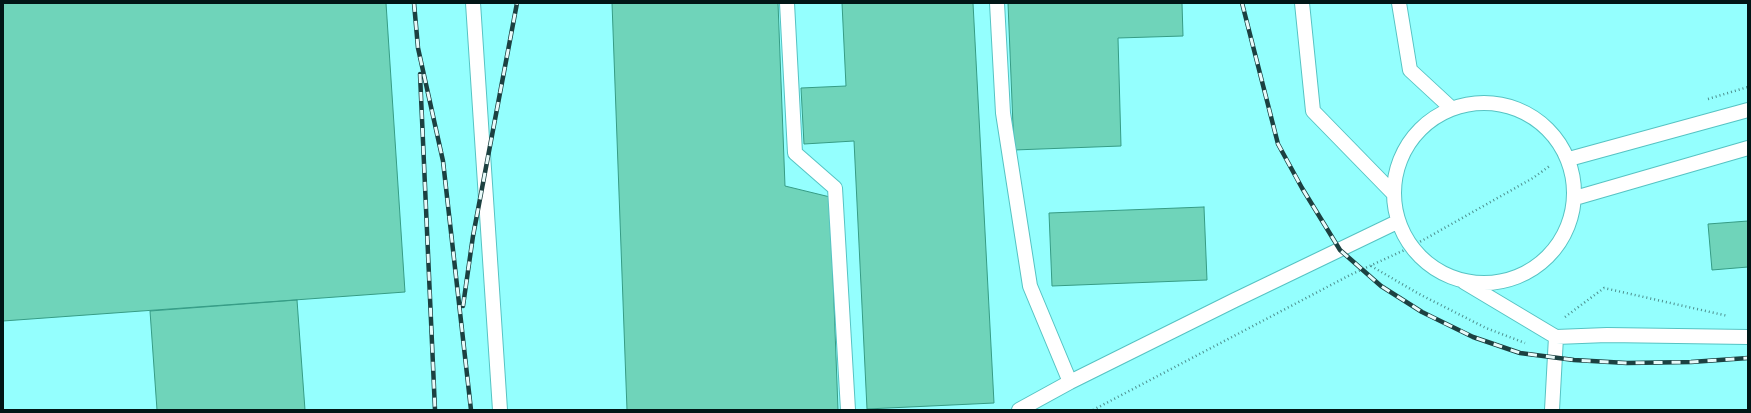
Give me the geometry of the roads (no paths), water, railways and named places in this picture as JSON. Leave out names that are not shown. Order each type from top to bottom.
[{"type":"lane","points":[[473,3],[500,410]]},
{"type":"lane","points":[[787,3],[795,153],[835,188],[848,410]]},
{"type":"lane","points":[[997,3],[1003,113],[1030,286],[1070,382]]},
{"type":"lane","points":[[1302,3],[1313,111],[1393,193]]},
{"type":"lane","points":[[1399,3],[1410,70],[1450,107]]},
{"type":"lane","points":[[1463,282],[1502,282],[1538,265],[1564,236],[1575,198],[1567,157],[1540,121],[1497,102],[1450,107],[1404,146],[1393,193],[1397,222],[1409,248],[1434,269],[1463,282],[1556,337],[1607,335],[1748,337]]},
{"type":"lane","points":[[1567,157],[1748,110]]},
{"type":"lane","points":[[1575,198],[1748,148]]},
{"type":"lane","points":[[1019,410],[1070,382],[1397,222]]},
{"type":"lane","points":[[1552,410],[1556,337]]},
{"type":"railway","points":[[414,3],[418,48],[443,161],[471,410]]},
{"type":"railway","points":[[463,306],[473,236],[517,3]]},
{"type":"railway","points":[[1242,3],[1278,144],[1302,188],[1340,250],[1381,286],[1422,312],[1473,337],[1520,353],[1574,360],[1627,363],[1691,362],[1748,358]]},
{"type":"railway","points":[[420,74],[435,410]]}]
